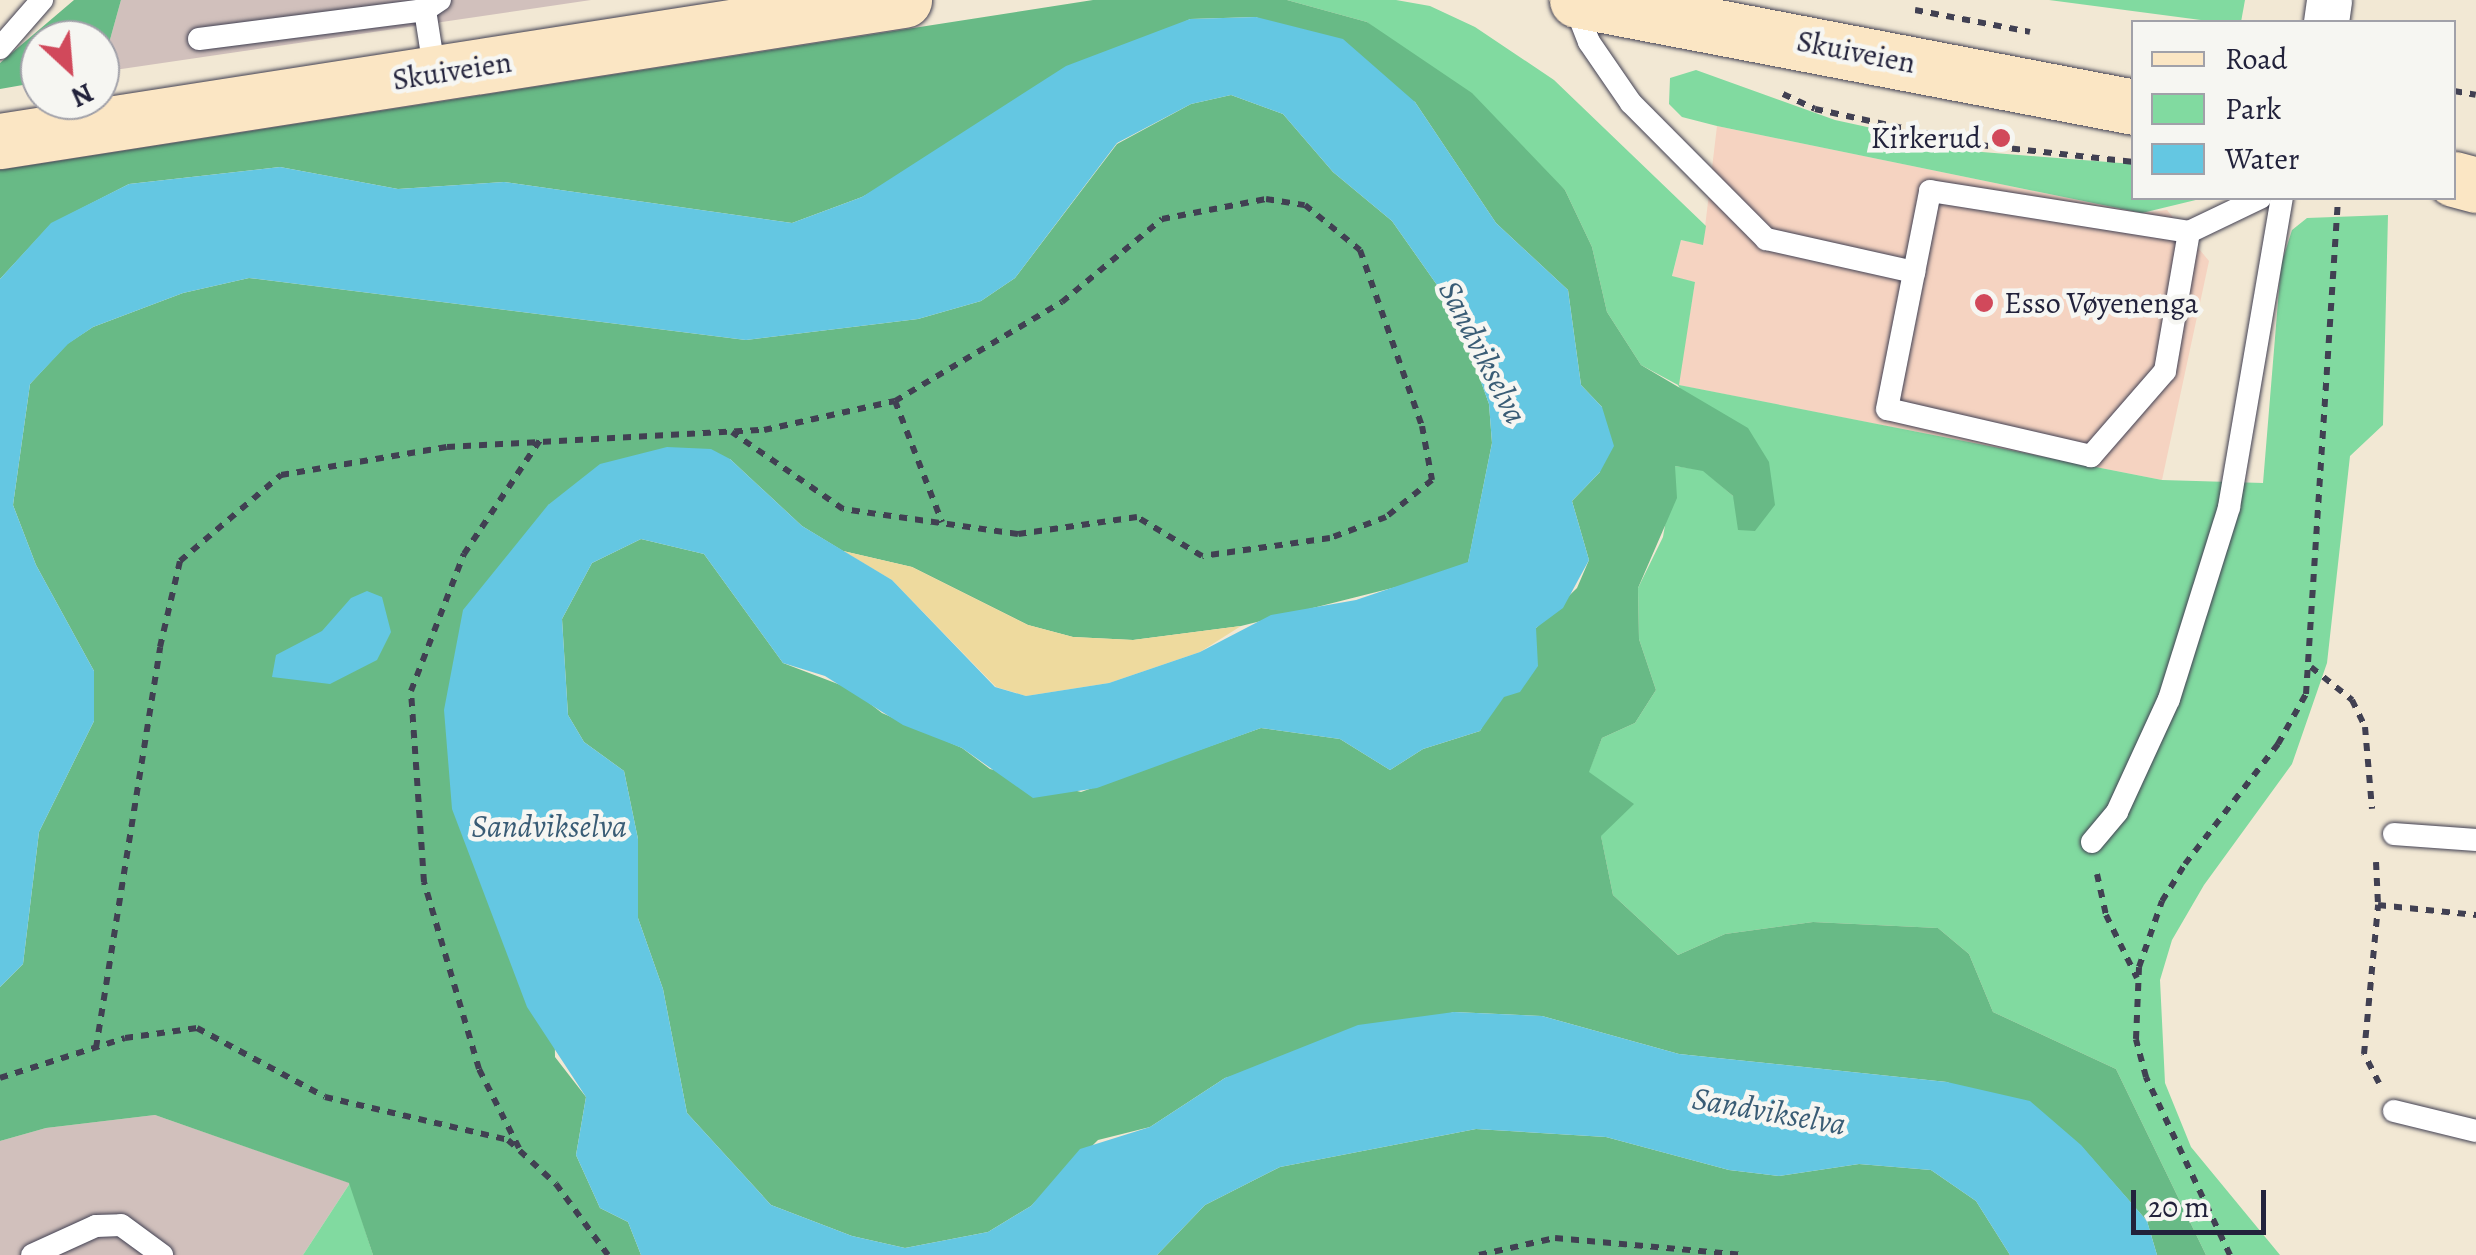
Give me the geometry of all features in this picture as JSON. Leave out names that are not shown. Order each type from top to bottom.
[{"type":"main road","name":"Skuiveien","points":[[0,141],[904,0]]},
{"type":"main road","name":"Skuiveien","points":[[1575,0],[2131,106]]},
{"type":"lane","points":[[0,48],[42,0]]},
{"type":"lane","points":[[1575,0],[1589,42],[1631,103],[1766,239],[1914,272]]},
{"type":"lane","points":[[199,39],[432,5],[435,74]]},
{"type":"lane","points":[[2189,232],[2165,370],[2091,456],[1887,408],[1930,192],[2189,232],[2256,200]]},
{"type":"lane","points":[[2092,842],[2117,812],[2169,698],[2228,507],[2282,200]]},
{"type":"lane","points":[[2394,834],[2476,840]]},
{"type":"lane","points":[[2394,1111],[2476,1131]]},
{"type":"lane","points":[[32,1255],[96,1226],[121,1225],[162,1255]]},
{"type":"path","points":[[1771,88],[1815,109],[1980,145],[2131,162]]},
{"type":"path","points":[[96,1048],[160,647],[180,561],[280,475],[447,447],[541,439],[732,432],[895,402],[1062,302],[1162,220],[1266,199],[1305,205],[1360,250],[1422,426],[1432,480],[1386,518],[1330,538],[1202,556],[1138,516],[1018,534],[843,510],[732,432]]},
{"type":"path","points":[[2230,1255],[2146,1076],[2136,1039],[2138,979],[2162,901],[2278,744],[2306,694],[2311,667],[2338,200]]},
{"type":"path","points":[[895,402],[943,523]]},
{"type":"path","points":[[541,439],[464,554],[411,692],[424,882],[479,1069],[519,1148],[556,1184],[608,1255]]},
{"type":"path","points":[[2311,667],[2352,700],[2365,727],[2373,819]]},
{"type":"path","points":[[2092,842],[2106,915],[2138,979]]},
{"type":"path","points":[[2375,852],[2378,905],[2364,1054],[2394,1111]]},
{"type":"path","points":[[2378,905],[2476,915]]},
{"type":"path","points":[[0,1078],[172,1028],[197,1028],[325,1097],[479,1130],[519,1148]]},
{"type":"path","points":[[1479,1255],[1555,1238],[1744,1255]]},
{"type":"shaded area","points":[[121,0],[591,0],[120,69],[120,20],[115,20]]},
{"type":"shaded area","points":[[1717,126],[2142,213],[2167,210],[2209,261],[2162,480],[1678,385],[1695,282],[1672,277],[1681,240],[1703,244]]},
{"type":"shaded area","points":[[155,1115],[350,1183],[303,1255],[0,1255],[0,1141],[46,1128]]},
{"type":"green space","points":[[74,0],[121,0],[115,20],[51,20]]},
{"type":"green space","points":[[1093,0],[1287,0],[1367,22],[1472,93],[1565,190],[1592,247],[1607,312],[1641,365],[1748,428],[1769,462],[1775,505],[1755,531],[1738,530],[1733,496],[1703,471],[1675,466],[1677,498],[1638,588],[1639,639],[1656,690],[1635,723],[1602,738],[1589,772],[1634,804],[1601,836],[1613,895],[1678,955],[1725,934],[1813,922],[1938,928],[1969,954],[1993,1012],[2116,1069],[2206,1255],[2157,1255],[2147,1221],[2081,1146],[1947,1082],[1679,1054],[1542,1016],[1454,1012],[1225,1078],[1150,1127],[1098,1140],[1031,1206],[988,1232],[905,1248],[852,1236],[771,1205],[687,1113],[663,989],[638,918],[638,839],[624,771],[584,742],[568,715],[562,619],[592,563],[641,539],[704,554],[783,663],[851,689],[882,713],[962,748],[990,769],[1081,792],[1261,728],[1340,739],[1390,770],[1423,749],[1480,731],[1536,628],[1577,588],[1589,560],[1572,501],[1600,472],[1602,407],[1581,385],[1568,290],[1496,223],[1415,102],[1256,17],[1190,19],[862,197],[792,223],[504,182],[398,189],[280,167],[129,184],[51,224],[0,279],[0,170]]},
{"type":"green space","points":[[1287,0],[1396,0],[1430,6],[1475,27],[1554,80],[1706,226],[1703,245],[1681,240],[1672,276],[1695,282],[1679,385],[2162,480],[2263,483],[2281,265],[2292,230],[2307,218],[2388,215],[2383,425],[2350,456],[2327,663],[2292,764],[2204,885],[2172,940],[2160,980],[2165,1083],[2191,1147],[2280,1255],[2206,1255],[2116,1069],[1993,1012],[1969,954],[1938,928],[1813,922],[1725,934],[1678,955],[1613,895],[1588,773],[1602,738],[1635,723],[1656,690],[1639,639],[1638,588],[1663,537],[1675,466],[1703,470],[1733,496],[1755,531],[1678,385],[1641,365],[1607,312],[1592,247],[1565,190],[1367,22]]},
{"type":"green space","points":[[2049,0],[2245,0],[2241,20],[2201,20]]},
{"type":"green space","points":[[20,46],[20,86],[0,89],[0,63]]},
{"type":"green space","points":[[1696,70],[1835,120],[1982,152],[2131,164],[2131,200],[2196,200],[2142,213],[1717,126],[1682,117],[1669,104],[1670,78]]},
{"type":"green space","points":[[1231,95],[1283,114],[1333,172],[1392,221],[1456,312],[1489,404],[1492,443],[1468,563],[1436,577],[1241,626],[1133,640],[1073,637],[1028,625],[912,567],[843,551],[802,526],[730,459],[548,505],[555,1057],[586,1097],[576,1155],[600,1208],[628,1222],[641,1255],[373,1255],[349,1183],[155,1115],[46,1128],[0,1141],[0,987],[23,964],[39,832],[94,721],[94,671],[36,565],[13,505],[30,384],[67,344],[93,327],[183,293],[249,278],[746,340],[918,319],[981,301],[1015,278],[1117,144],[1191,104]]},
{"type":"green space","points":[[1476,1129],[1606,1137],[1729,1170],[1779,1176],[1859,1164],[1931,1170],[1976,1201],[2010,1255],[1157,1255],[1205,1205],[1280,1167]]},
{"type":"green space","points":[[350,1183],[373,1255],[303,1255]]},
{"type":"sand","points":[[843,551],[912,567],[1028,625],[1073,637],[1133,640],[1241,626],[1200,652],[1109,683],[1026,696],[996,687],[892,580]]},
{"type":"water","name":"Sandvikselva","points":[[1256,17],[1343,39],[1415,102],[1496,223],[1568,290],[1581,385],[1602,407],[1614,446],[1600,472],[1572,501],[1589,560],[1563,608],[1536,628],[1538,666],[1520,692],[1504,697],[1480,731],[1423,749],[1390,770],[1340,739],[1261,728],[1097,788],[1033,798],[962,748],[903,725],[825,676],[783,663],[704,554],[641,539],[592,563],[562,619],[568,715],[584,742],[624,771],[638,839],[638,918],[663,989],[687,1113],[771,1205],[852,1236],[905,1248],[988,1232],[1031,1206],[1080,1149],[1150,1127],[1225,1078],[1358,1025],[1454,1012],[1542,1016],[1679,1054],[1947,1082],[2030,1101],[2081,1145],[2147,1221],[2157,1255],[2010,1255],[1976,1201],[1931,1170],[1859,1164],[1779,1176],[1729,1170],[1606,1137],[1476,1129],[1280,1167],[1205,1205],[1157,1255],[641,1255],[628,1222],[600,1208],[576,1155],[586,1097],[527,1007],[452,809],[444,710],[463,610],[548,505],[600,464],[667,447],[711,449],[730,459],[802,526],[892,580],[995,687],[1026,696],[1109,683],[1200,652],[1271,615],[1356,600],[1468,562],[1492,443],[1489,404],[1456,312],[1392,221],[1333,172],[1283,114],[1231,95],[1191,104],[1117,143],[1015,278],[981,301],[918,319],[746,340],[249,278],[183,293],[93,327],[68,344],[30,384],[13,505],[36,565],[94,671],[94,721],[39,832],[23,964],[0,987],[0,279],[51,223],[129,184],[280,167],[398,189],[504,182],[792,223],[862,197],[1066,66],[1190,19]]},
{"type":"water","points":[[367,591],[382,597],[391,632],[377,660],[330,684],[272,677],[276,655],[322,631],[351,598]]},
{"type":"place","name":"Kirkerud","points":[[2001,138]]},
{"type":"place","name":"Esso Vøyenenga","points":[[1984,303]]}]
